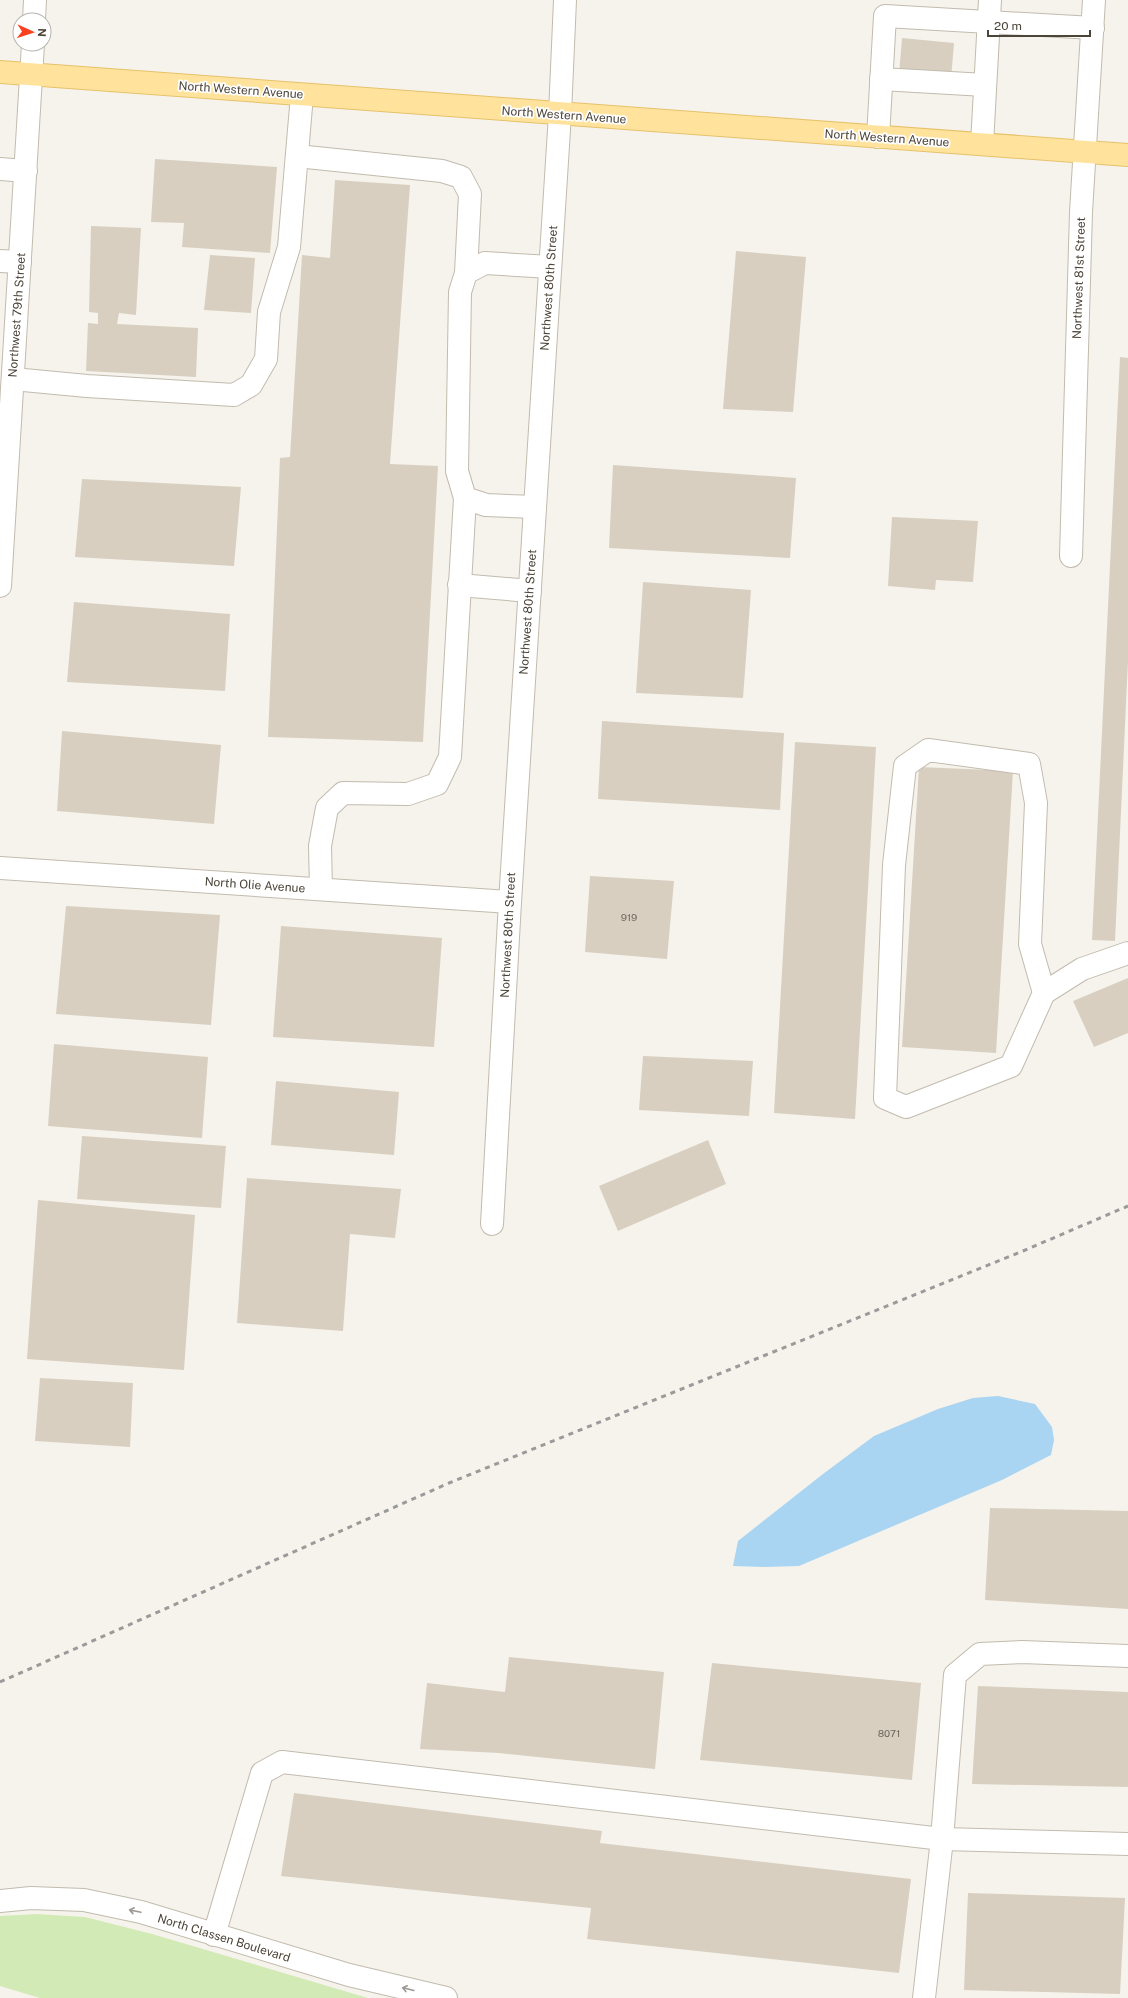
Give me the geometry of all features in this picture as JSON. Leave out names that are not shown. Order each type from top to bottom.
[{"type":"main road","name":"North Western Avenue","points":[[0,72],[1128,155]]},
{"type":"street","points":[[34,12],[35,0]]},
{"type":"street","name":"Northwest 80th Street","points":[[492,1224],[510,902],[560,114],[565,0]]},
{"type":"street","name":"Northwest 81st Street","points":[[1071,556],[1081,212],[1086,152],[1094,0]]},
{"type":"street","points":[[982,144],[989,11]]},
{"type":"street","points":[[878,137],[885,16],[989,11],[1093,28]]},
{"type":"street","name":"Northwest 79th Street","points":[[0,586],[13,379],[10,262],[26,171],[33,52]]},
{"type":"street","points":[[882,78],[985,85]]},
{"type":"street","points":[[13,379],[87,386],[234,394],[252,385],[266,359],[269,312],[289,246],[302,95]]},
{"type":"street","points":[[297,156],[442,171],[461,177],[470,194],[466,273],[460,292],[457,470],[465,498],[450,757],[437,784],[408,794],[343,793],[327,808],[320,846],[321,889]]},
{"type":"street","points":[[0,170],[26,171]]},
{"type":"street","points":[[466,273],[485,263],[550,267]]},
{"type":"street","points":[[465,498],[486,505],[535,507]]},
{"type":"street","points":[[459,584],[530,592]]},
{"type":"street","points":[[1044,993],[1030,944],[1036,803],[1028,764],[928,750],[906,766],[903,789],[894,865],[885,1098],[906,1107],[1011,1066],[1044,993],[1082,969],[1128,953]]},
{"type":"street","name":"North Olie Avenue","points":[[0,868],[510,902]]},
{"type":"street","points":[[924,1998],[942,1839],[955,1675],[980,1654],[1022,1652],[1128,1656]]},
{"type":"street","points":[[214,1935],[262,1773],[282,1762],[942,1839],[1128,1844]]},
{"type":"street","name":"North Classen Boulevard","points":[[0,1901],[31,1898],[84,1900],[141,1912],[349,1975],[446,1998]]},
{"type":"green space","points":[[37,1914],[85,1917],[152,1934],[368,1998],[40,1998],[0,1986],[0,1916]]},
{"type":"water","points":[[998,1396],[1035,1404],[1052,1427],[1054,1440],[1051,1455],[1002,1480],[799,1566],[733,1566],[738,1541],[874,1436],[938,1409],[973,1398]]},
{"type":"building","points":[[902,38],[954,43],[951,79],[899,75]]},
{"type":"building","points":[[155,159],[277,167],[270,253],[182,247],[184,223],[151,222]]},
{"type":"building","points":[[335,180],[410,185],[390,464],[438,466],[423,742],[268,737],[280,458],[290,457],[302,255],[330,258]]},
{"type":"building","points":[[91,226],[141,228],[136,315],[119,313],[117,324],[198,328],[196,377],[86,371],[88,323],[98,324],[98,313],[89,312]]},
{"type":"building","points":[[736,251],[806,257],[793,412],[723,409]]},
{"type":"building","points":[[210,255],[255,258],[251,313],[204,310]]},
{"type":"building","points":[[1120,357],[1128,358],[1128,661],[1115,941],[1092,940]]},
{"type":"building","points":[[613,465],[796,478],[790,558],[609,548]]},
{"type":"building","points":[[82,479],[241,487],[234,566],[75,557]]},
{"type":"building","points":[[892,517],[978,521],[973,582],[936,580],[935,590],[888,586]]},
{"type":"building","points":[[643,582],[751,590],[743,698],[636,693]]},
{"type":"building","points":[[74,602],[230,614],[225,691],[67,682]]},
{"type":"building","points":[[602,721],[784,733],[780,810],[598,799]]},
{"type":"building","points":[[62,731],[221,745],[214,824],[57,811]]},
{"type":"building","points":[[795,742],[876,747],[855,1119],[774,1113]]},
{"type":"building","points":[[919,767],[1013,771],[996,1053],[902,1047]]},
{"type":"building","points":[[590,876],[674,881],[667,959],[585,952]]},
{"type":"building","points":[[66,906],[220,915],[211,1025],[56,1014]]},
{"type":"building","points":[[281,926],[442,938],[434,1047],[273,1037]]},
{"type":"building","points":[[1128,978],[1128,1033],[1094,1047],[1073,1001]]},
{"type":"building","points":[[54,1044],[208,1057],[202,1138],[48,1126]]},
{"type":"building","points":[[643,1056],[753,1061],[749,1116],[639,1110]]},
{"type":"building","points":[[276,1081],[399,1092],[394,1155],[271,1145]]},
{"type":"building","points":[[82,1136],[226,1146],[221,1208],[77,1199]]},
{"type":"building","points":[[708,1140],[726,1184],[618,1231],[599,1186]]},
{"type":"building","points":[[247,1178],[401,1189],[395,1238],[350,1234],[343,1331],[237,1323]]},
{"type":"building","points":[[38,1200],[195,1215],[184,1370],[27,1359]]},
{"type":"building","points":[[40,1378],[133,1383],[130,1447],[35,1441]]},
{"type":"building","points":[[990,1508],[1128,1511],[1128,1609],[985,1600]]},
{"type":"building","points":[[509,1657],[664,1672],[655,1769],[499,1753],[420,1749],[427,1683],[505,1692]]},
{"type":"building","points":[[712,1663],[921,1683],[912,1780],[700,1760]]},
{"type":"building","points":[[978,1686],[1128,1692],[1128,1787],[972,1784]]},
{"type":"building","points":[[294,1793],[602,1831],[600,1843],[911,1879],[899,1973],[587,1939],[591,1908],[281,1876]]},
{"type":"building","points":[[968,1893],[1125,1898],[1120,1994],[964,1990]]},
{"type":"railway","points":[[0,1682],[449,1483],[1023,1251],[1128,1206]]}]
